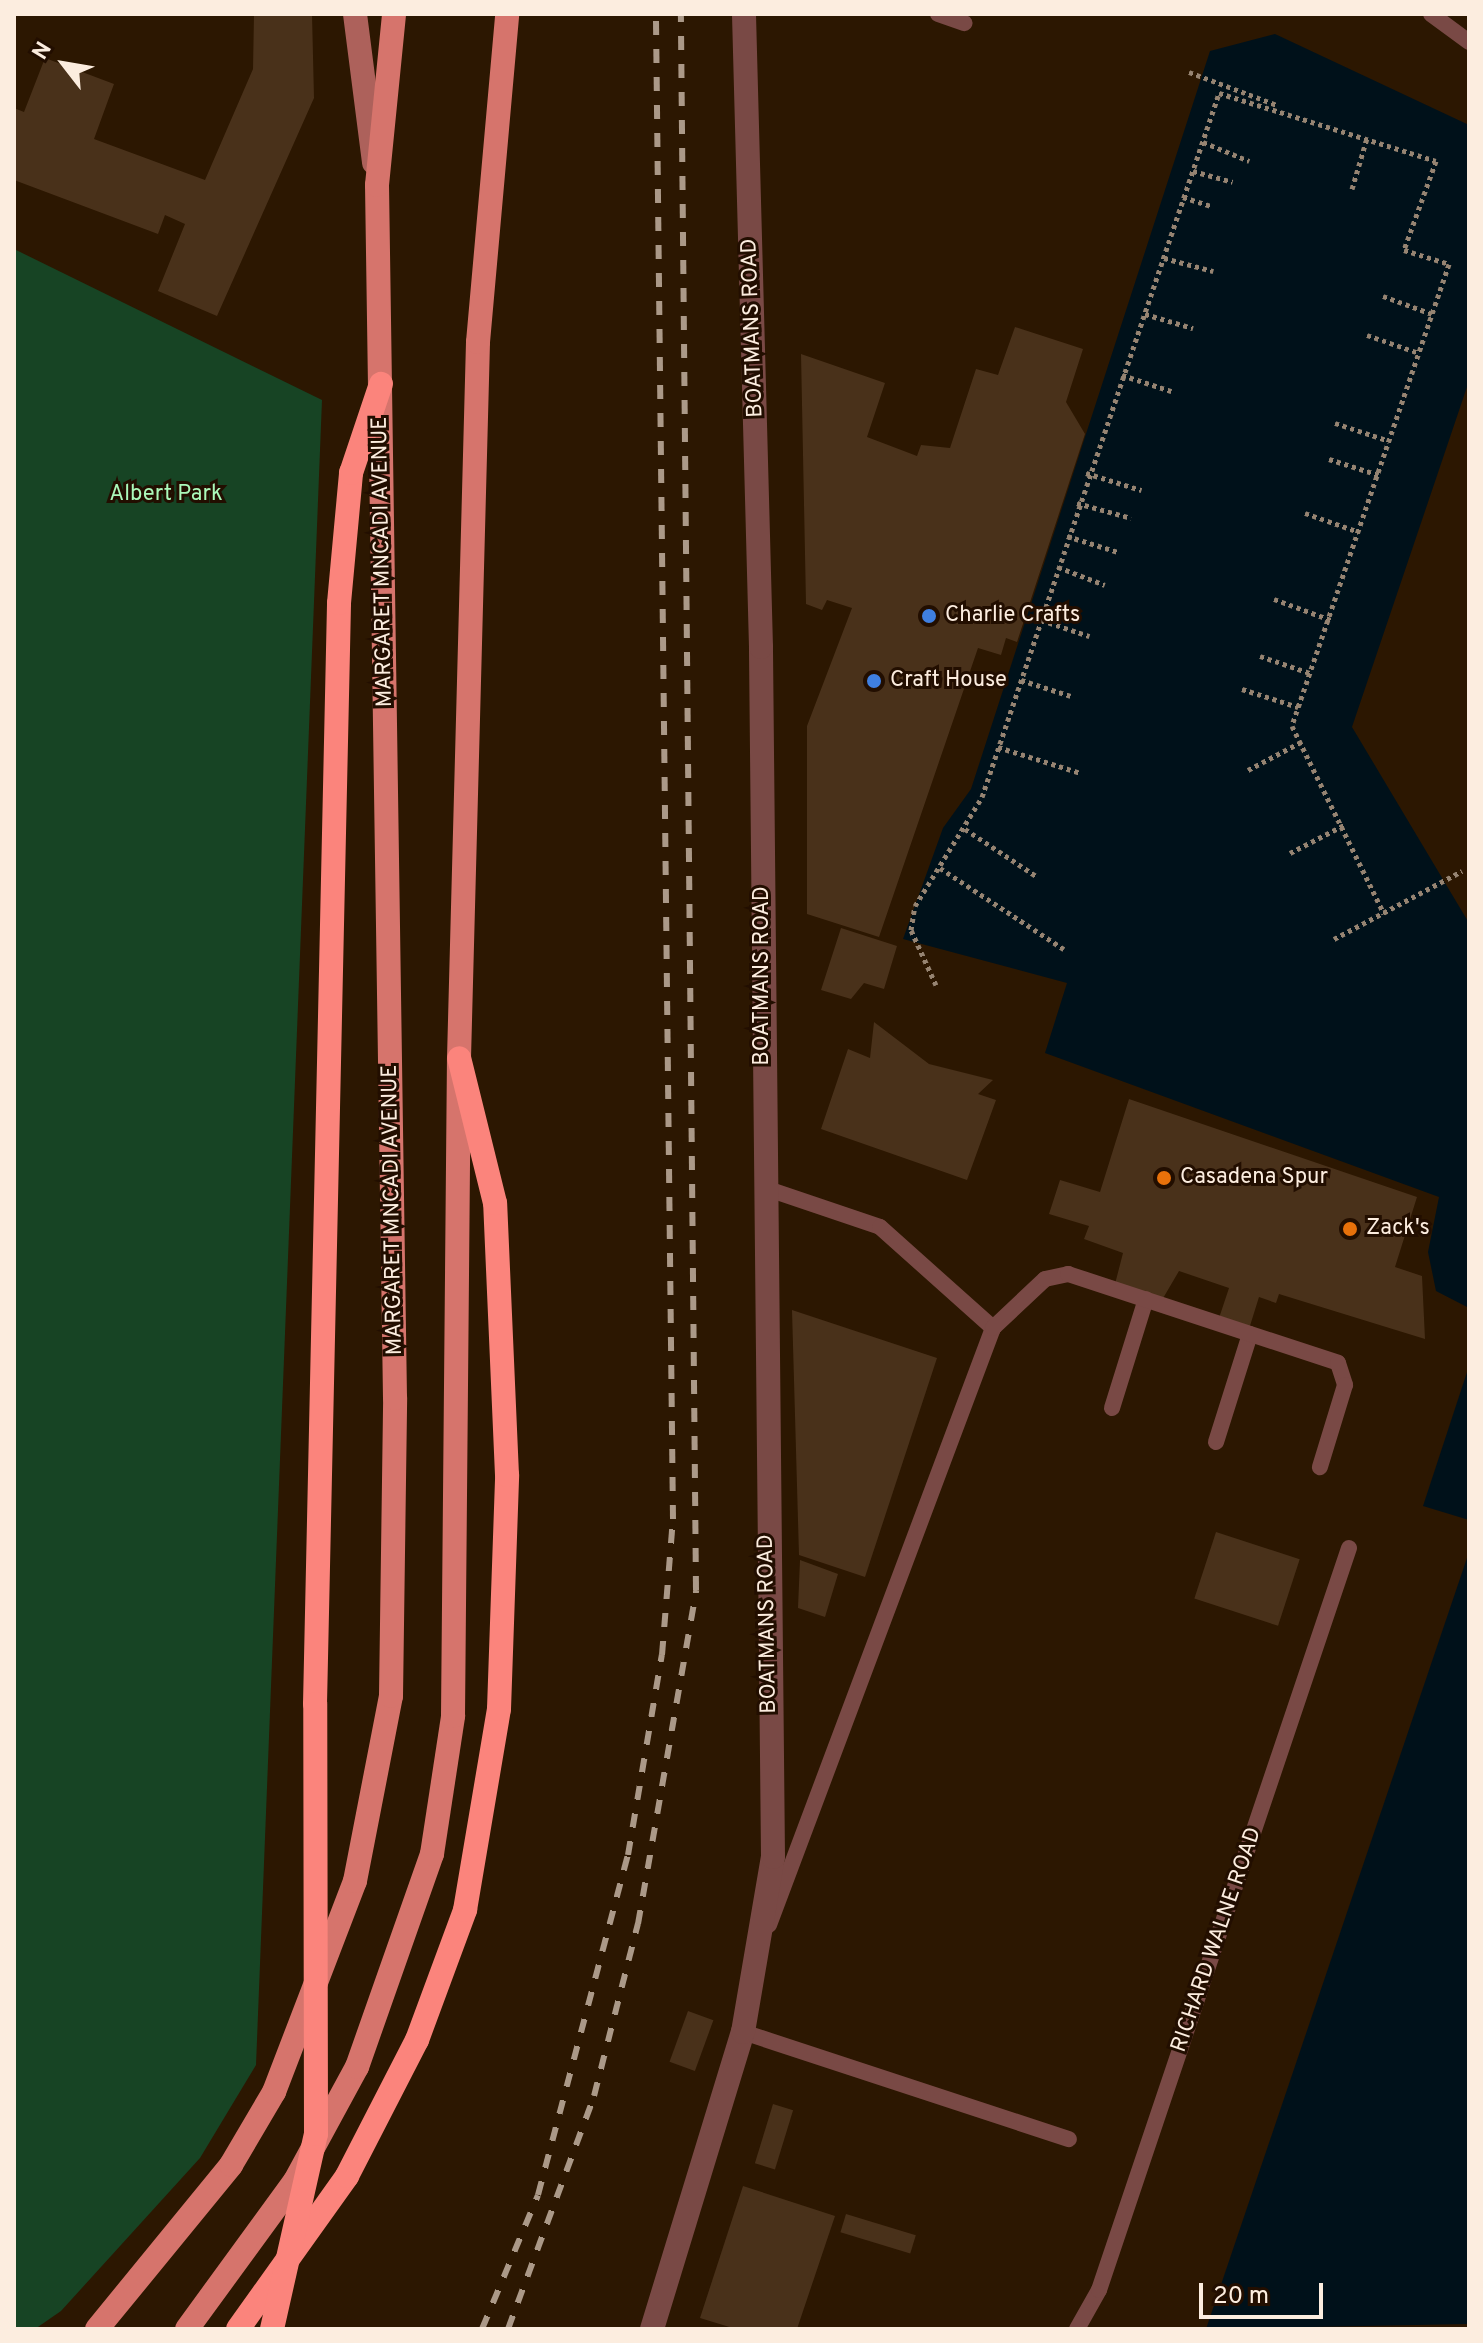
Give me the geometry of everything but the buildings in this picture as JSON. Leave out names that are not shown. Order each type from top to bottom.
[{"type":"highway","points":[[272,2329],[316,2134],[315,1704],[339,603],[351,473],[381,384]]},
{"type":"highway","points":[[238,2329],[347,2176],[417,2040],[465,1910],[499,1709],[507,1475],[495,1203],[459,1058]]},
{"type":"main road","name":"MARGARET MNCADI AVENUE","points":[[97,2329],[231,2165],[274,2092],[355,1881],[391,1696],[395,1398],[377,185],[394,14]]},
{"type":"main road","points":[[187,2329],[295,2181],[357,2067],[432,1854],[453,1716],[459,1058],[478,342],[507,14]]},
{"type":"street","points":[[355,14],[377,185]]},
{"type":"street","name":"BOATMANS ROAD","points":[[744,14],[761,647],[773,1794],[765,1938]]},
{"type":"street","points":[[652,2329],[743,2032],[765,1938]]},
{"type":"lane","points":[[938,14],[964,23]]},
{"type":"lane","points":[[1431,14],[1469,42]]},
{"type":"lane","points":[[765,1188],[880,1227],[993,1328]]},
{"type":"lane","points":[[765,1938],[993,1328],[1055,1274],[1146,1299],[1344,1368],[1320,1467]]},
{"type":"lane","points":[[1112,1408],[1146,1299]]},
{"type":"lane","points":[[1216,1442],[1250,1334]]},
{"type":"lane","name":"RICHARD WALNE ROAD","points":[[1077,2329],[1099,2290],[1349,1548]]},
{"type":"lane","points":[[743,2032],[1069,2139]]},
{"type":"path","points":[[1189,72],[1285,110],[1436,161],[1404,250],[1449,264],[1331,620],[1292,726],[1344,825],[1384,914]]},
{"type":"path","points":[[936,985],[911,930],[915,906],[965,829],[998,747],[1086,473],[1145,314],[1219,93],[1285,110]]},
{"type":"path","points":[[1352,189],[1367,138]]},
{"type":"path","points":[[1203,142],[1249,161]]},
{"type":"path","points":[[1193,171],[1233,182]]},
{"type":"path","points":[[1183,197],[1211,206]]},
{"type":"path","points":[[1164,258],[1213,271]]},
{"type":"path","points":[[1383,296],[1432,314]]},
{"type":"path","points":[[1145,314],[1193,328]]},
{"type":"path","points":[[1367,335],[1419,353]]},
{"type":"path","points":[[1122,375],[1171,391]]},
{"type":"path","points":[[1335,423],[1389,441]]},
{"type":"path","points":[[1329,459],[1379,475]]},
{"type":"path","points":[[1086,473],[1141,490]]},
{"type":"path","points":[[1077,503],[1131,518]]},
{"type":"path","points":[[1305,513],[1359,532]]},
{"type":"path","points":[[1067,536],[1118,552]]},
{"type":"path","points":[[1058,567],[1105,585]]},
{"type":"path","points":[[1274,599],[1331,620]]},
{"type":"path","points":[[1041,620],[1089,636]]},
{"type":"path","points":[[1260,656],[1310,673]]},
{"type":"path","points":[[1021,680],[1071,696]]},
{"type":"path","points":[[1242,689],[1298,707]]},
{"type":"path","points":[[1248,770],[1301,742]]},
{"type":"path","points":[[998,747],[1081,773]]},
{"type":"path","points":[[1290,853],[1344,825]]},
{"type":"path","points":[[965,829],[1036,876]]},
{"type":"path","points":[[940,868],[1064,949]]},
{"type":"path","points":[[1334,939],[1462,871]]},
{"type":"green space","name":"Albert Park","points":[[14,249],[322,400],[256,2065],[200,2158],[61,2311],[35,2329],[14,2329]]},
{"type":"water","points":[[1275,34],[1469,125],[1469,381],[1352,727],[1469,923],[1469,1308],[1436,1291],[1428,1252],[1439,1197],[1045,1053],[1067,983],[903,939],[943,828],[971,789],[1210,51]]},
{"type":"water","points":[[1469,1366],[1469,1520],[1423,1506]]},
{"type":"water","points":[[1469,1552],[1469,2324],[1206,2329]]},
{"type":"railway","points":[[482,2329],[538,2195],[628,1855],[662,1655],[673,1519],[656,14]]},
{"type":"railway","points":[[508,2329],[594,2096],[638,1924],[696,1590],[681,14]]},
{"type":"place","name":"Charlie Crafts","points":[[929,616]]},
{"type":"place","name":"Craft House","points":[[874,681]]},
{"type":"place","name":"Casadena Spur","points":[[1164,1178]]},
{"type":"place","name":"Zack's","points":[[1350,1229]]}]
